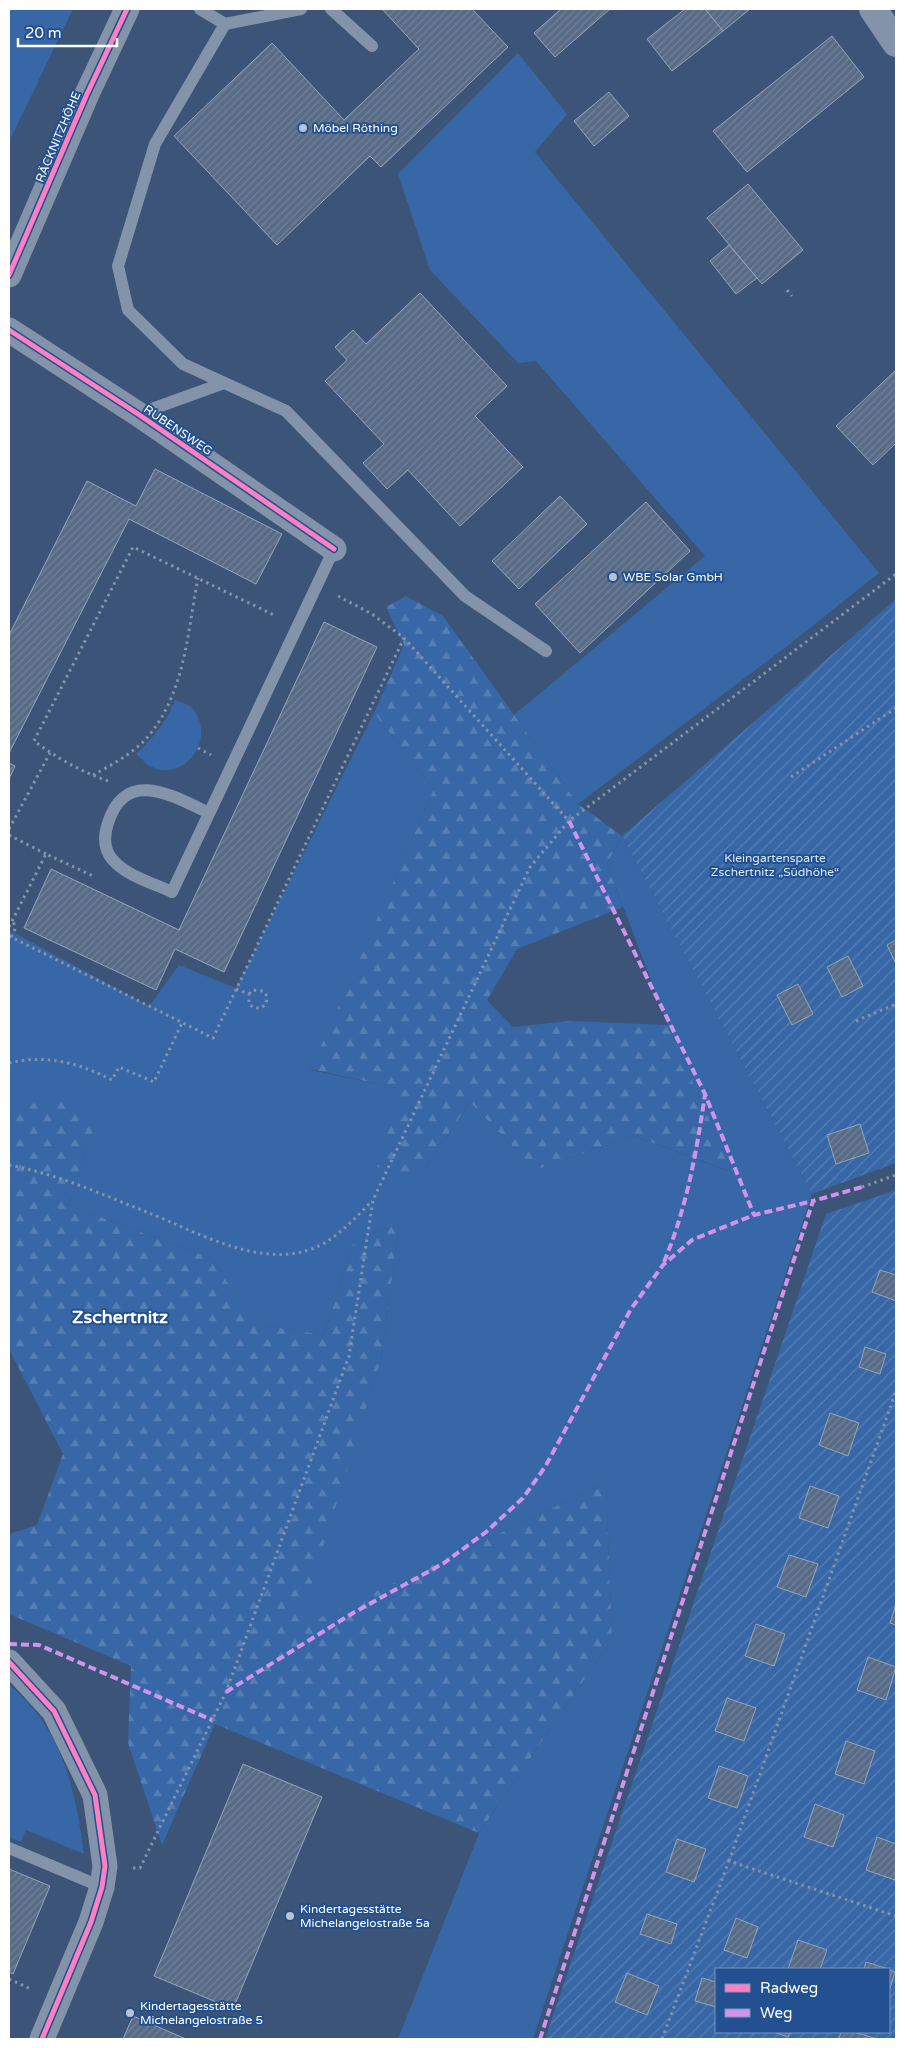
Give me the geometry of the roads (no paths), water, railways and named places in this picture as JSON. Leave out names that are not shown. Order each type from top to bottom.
[{"type":"street","name":"RÄCKNITZHÖHE","points":[[9,275],[87,94],[128,9]]},
{"type":"street","points":[[873,9],[896,43]]},
{"type":"street","name":"RUBENSWEG","points":[[9,330],[138,414],[334,549]]},
{"type":"street","points":[[9,1662],[54,1711],[95,1795],[104,1876],[91,1922],[42,2039]]},
{"type":"lane","points":[[200,9],[225,24],[301,9]]},
{"type":"lane","points":[[331,9],[372,46]]},
{"type":"lane","points":[[225,24],[155,144],[118,266],[128,310],[183,364],[286,411],[465,596],[546,651]]},
{"type":"lane","points":[[138,414],[224,383]]},
{"type":"lane","name":"RUBENSWEG","points":[[209,813],[167,793],[150,789],[134,792],[117,802],[105,832],[105,844],[112,859],[127,871],[172,892],[334,549]]},
{"type":"lane","points":[[9,1848],[104,1876]]},
{"type":"place","name":"Möbel Röthing","points":[[303,128]]},
{"type":"place","name":"WBE Solar GmbH","points":[[613,577]]},
{"type":"place","name":"Kindertagesstätte Michelangelostraße 5a","points":[[290,1916]]},
{"type":"place","name":"Kindertagesstätte Michelangelostraße 5","points":[[130,2013]]},
{"type":"district","name":"Zschertnitz","points":[[120,1317]]},
{"type":"park label","name":"Kleingartensparte Zschertnitz „Südhöhe“","points":[[775,865]]}]
